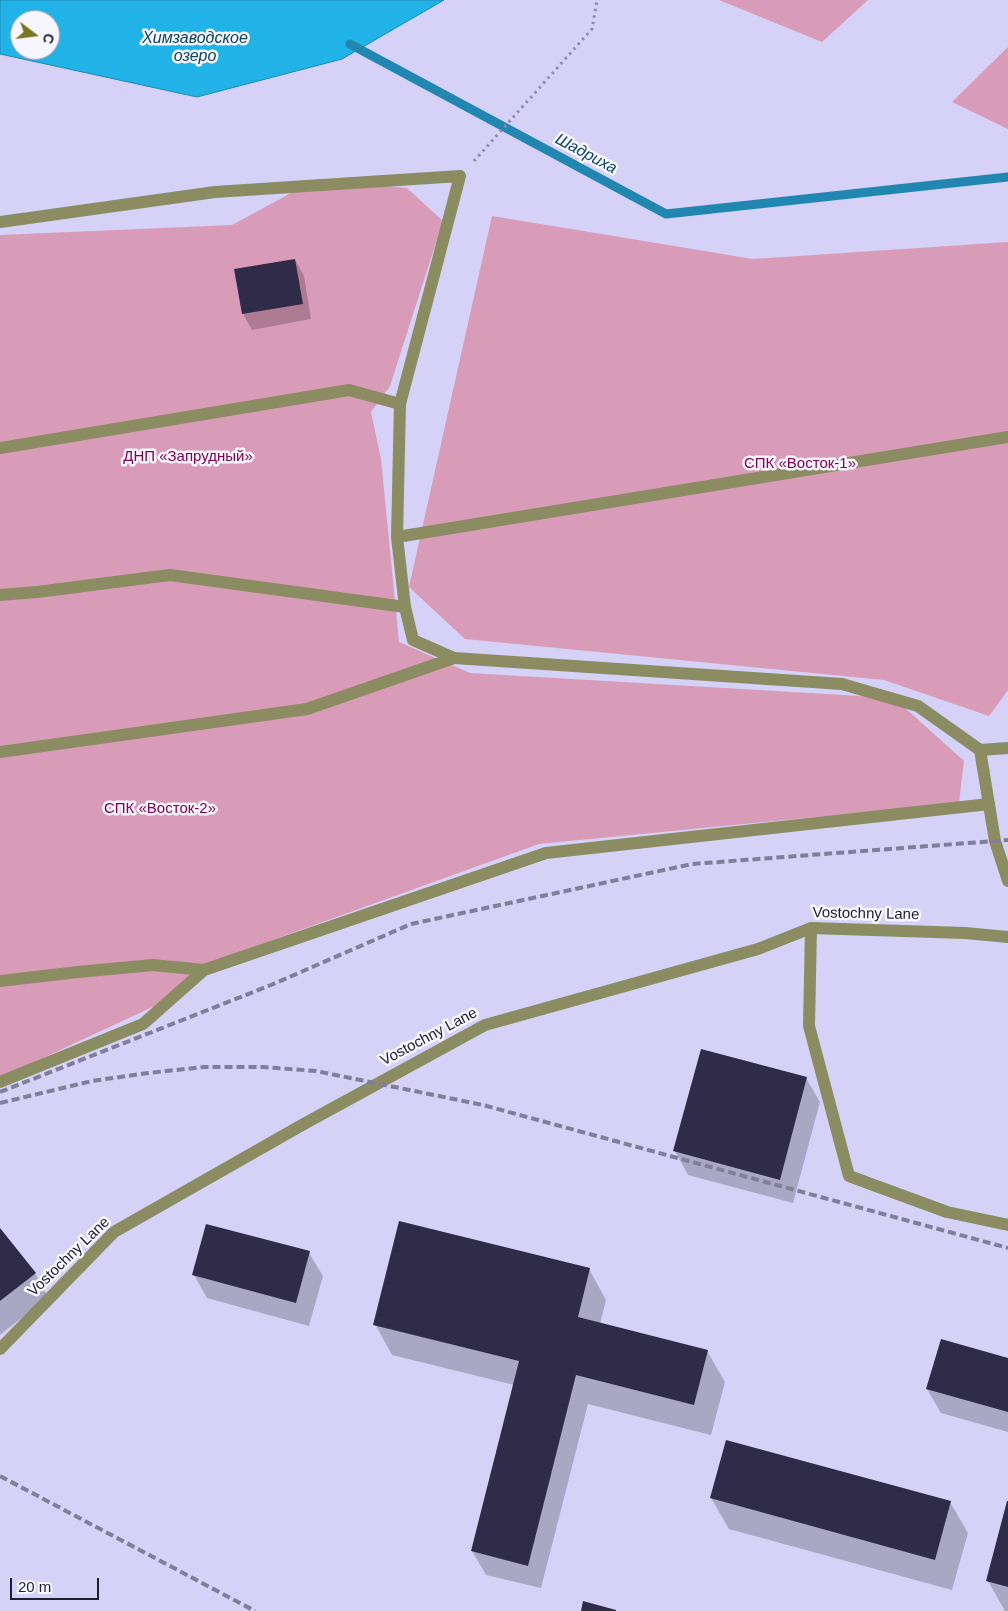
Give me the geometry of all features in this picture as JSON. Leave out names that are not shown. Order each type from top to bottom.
[{"type":"street","points":[[0,222],[215,192],[460,176],[400,404],[397,536],[405,607],[413,640],[454,658],[842,684],[918,706],[980,750],[1008,748]]},
{"type":"street","points":[[0,448],[349,390],[400,404]]},
{"type":"street","points":[[397,536],[1008,437]]},
{"type":"street","points":[[0,595],[170,575],[405,607]]},
{"type":"street","points":[[0,752],[306,709],[454,658]]},
{"type":"street","points":[[980,750],[994,841],[1008,881]]},
{"type":"street","points":[[0,1082],[143,1024],[204,970],[546,853],[988,804]]},
{"type":"street","points":[[811,928],[809,1026],[849,1176],[947,1212],[1008,1225]]},
{"type":"street","name":"Vostochny Lane","points":[[0,1349],[114,1232],[302,1125],[485,1025],[758,949],[811,928],[965,933],[1008,937]]},
{"type":"street","points":[[0,981],[153,965],[204,970]]},
{"type":"path","points":[[460,176],[592,29],[597,0]]},
{"type":"green space","points":[[719,0],[868,0],[822,42]]},
{"type":"green space","points":[[1008,47],[1008,129],[952,102]]},
{"type":"green space","points":[[317,179],[407,188],[443,221],[390,386],[371,412],[381,459],[399,642],[470,673],[894,698],[964,761],[959,803],[539,844],[198,967],[174,997],[0,1078],[0,235],[232,225]]},
{"type":"green space","name":"СПК «Восток-1»","points":[[492,216],[753,259],[1008,242],[1008,690],[989,716],[884,680],[465,639],[409,587]]},
{"type":"water","name":"Химзаводское озеро","points":[[0,0],[444,0],[342,59],[197,97],[27,60],[60,60],[60,10],[10,10],[10,56],[0,54]]},
{"type":"building","points":[[295,259],[303,304],[242,314],[234,269]]},
{"type":"building","points":[[701,1049],[807,1077],[780,1180],[673,1151]]},
{"type":"building","points":[[399,1221],[590,1268],[578,1317],[708,1350],[694,1405],[576,1375],[528,1566],[471,1551],[519,1361],[373,1325]]},
{"type":"building","points":[[206,1224],[310,1251],[296,1303],[192,1275]]},
{"type":"building","points":[[0,1228],[36,1273],[0,1301]]},
{"type":"building","points":[[941,1339],[1008,1358],[1008,1412],[926,1389]]},
{"type":"building","points":[[726,1440],[951,1501],[935,1560],[710,1498]]},
{"type":"building","points":[[1008,1501],[1008,1587],[986,1581]]},
{"type":"building","points":[[583,1601],[616,1610],[616,1611],[581,1611]]},
{"type":"waterway","name":"Шадриха","points":[[350,44],[666,214],[1008,177]]},
{"type":"railway","points":[[0,1092],[271,985],[411,924],[692,864],[1008,840]]},
{"type":"railway","points":[[0,1103],[92,1081],[204,1067],[263,1067],[316,1071],[483,1105],[1008,1248]]},
{"type":"railway","points":[[0,1476],[255,1611]]},
{"type":"park label","name":"ДНП «Запрудный»","points":[[188,457]]},
{"type":"park label","name":"СПК «Восток-2»","points":[[160,809]]}]
